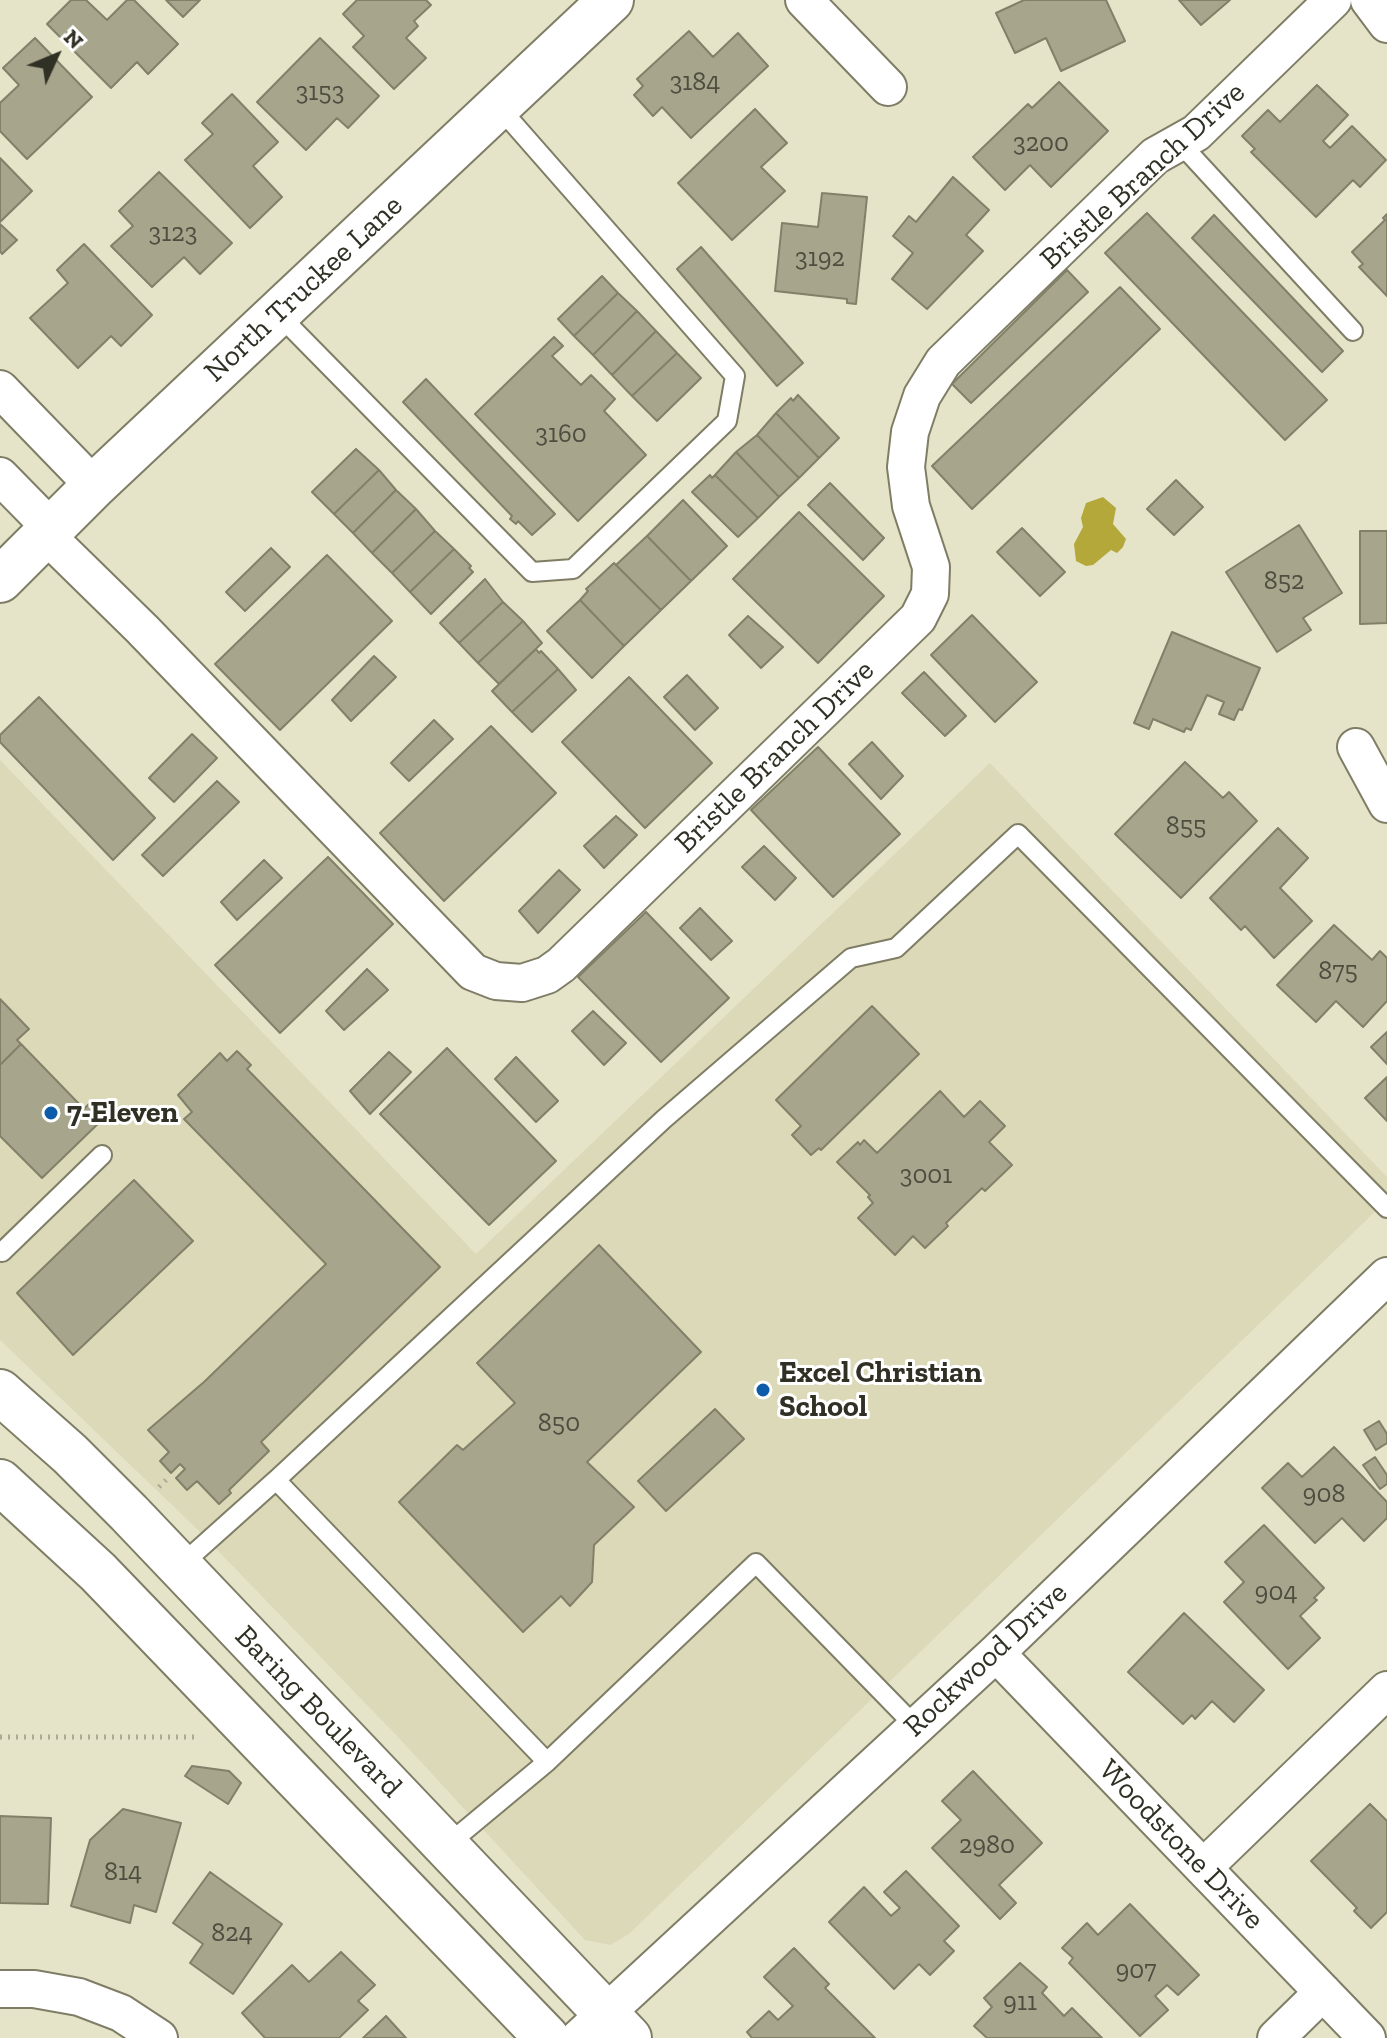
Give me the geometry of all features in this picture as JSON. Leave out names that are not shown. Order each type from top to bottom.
[{"type":"main road","name":"North Truckee Lane","points":[[0,580],[94,486],[611,0]]},
{"type":"main road","name":"Baring Boulevard","points":[[0,1392],[70,1454],[446,1846],[604,2030]]},
{"type":"main road","name":"Baring Boulevard","points":[[0,1482],[98,1572],[547,2038]]},
{"type":"street","points":[[804,0],[888,87]]},
{"type":"street","name":"Bristle Branch Drive","points":[[0,476],[49,532],[473,972],[496,981],[522,983],[547,975],[561,965],[918,618],[930,594],[931,567],[911,506],[906,467],[910,432],[922,396],[943,362],[1155,156],[1196,133],[1333,0]]},
{"type":"street","points":[[1369,0],[1387,24]]},
{"type":"street","points":[[0,389],[94,486]]},
{"type":"street","points":[[1356,747],[1387,804]]},
{"type":"street","name":"Rockwood Drive","points":[[604,2030],[1387,1276]]},
{"type":"street","name":"Woodstone Drive","points":[[996,1653],[1367,2038]]},
{"type":"street","points":[[1203,1868],[1387,1690]]},
{"type":"street","points":[[0,1989],[34,1989],[79,1997],[121,2013],[159,2038]]},
{"type":"street","points":[[1276,2038],[1323,1992]]},
{"type":"lane","points":[[278,314],[532,572],[573,569],[727,421],[735,376],[498,106]]},
{"type":"lane","points":[[1179,142],[1353,331]]},
{"type":"lane","points":[[180,1566],[664,1119],[851,958],[896,948],[1018,834],[1387,1208]]},
{"type":"lane","points":[[2,1252],[102,1155]]},
{"type":"lane","points":[[276,1480],[547,1762]]},
{"type":"lane","points":[[446,1846],[547,1762],[756,1563],[916,1727]]},
{"type":"path","points":[[0,1737],[205,1737]]},
{"type":"shaded area","points":[[1103,497],[1116,508],[1113,524],[1126,539],[1117,553],[1111,550],[1093,565],[1086,566],[1076,561],[1074,544],[1083,527],[1081,518],[1086,503]]},
{"type":"shaded area","name":"Excel Christian School","points":[[0,760],[476,1254],[990,763],[1387,1177],[1387,1200],[629,1934],[610,1945],[585,1940],[398,1737],[194,1526],[0,1340]]},
{"type":"building","points":[[71,0],[86,0],[107,20],[127,0],[134,0],[178,44],[148,74],[137,62],[111,88],[47,24]]},
{"type":"building","points":[[166,0],[200,0],[183,17]]},
{"type":"building","points":[[357,0],[426,0],[431,5],[414,21],[418,26],[406,38],[426,58],[394,89],[353,47],[364,36],[343,14]]},
{"type":"building","points":[[1024,0],[1106,0],[1125,41],[1061,71],[1046,38],[1015,53],[996,13]]},
{"type":"building","points":[[1179,0],[1230,0],[1201,25]]},
{"type":"building","points":[[689,31],[713,57],[738,33],[768,66],[691,138],[662,107],[653,116],[634,95],[643,86],[637,79]]},
{"type":"building","points":[[35,38],[92,97],[27,159],[0,131],[0,103],[19,85],[3,68]]},
{"type":"building","points":[[320,38],[379,96],[348,128],[337,118],[306,150],[257,102]]},
{"type":"building","points":[[1059,82],[1108,131],[1051,187],[1030,165],[1005,190],[973,157],[1028,104],[1032,108]]},
{"type":"building","points":[[1317,85],[1348,115],[1323,141],[1330,148],[1352,126],[1386,160],[1360,187],[1353,180],[1316,217],[1251,152],[1255,149],[1242,136],[1268,110],[1280,122]]},
{"type":"building","points":[[232,94],[278,142],[253,166],[282,197],[250,228],[185,160],[213,134],[202,123]]},
{"type":"building","points":[[755,109],[787,143],[761,167],[785,191],[732,240],[678,183]]},
{"type":"building","points":[[0,158],[32,191],[0,222]]},
{"type":"building","points":[[159,172],[232,243],[200,274],[184,257],[152,287],[111,246],[133,226],[119,211]]},
{"type":"building","points":[[953,177],[989,210],[966,235],[983,251],[927,309],[892,279],[913,253],[893,236],[909,216],[916,222]]},
{"type":"building","points":[[822,193],[867,197],[856,304],[847,303],[847,299],[775,291],[782,223],[818,227]]},
{"type":"building","points":[[1147,213],[1327,400],[1285,440],[1105,253]]},
{"type":"building","points":[[1387,214],[1387,296],[1359,267],[1363,264],[1352,252],[1385,220],[1383,218]]},
{"type":"building","points":[[1214,215],[1343,351],[1322,372],[1192,238]]},
{"type":"building","points":[[0,224],[17,240],[2,254],[0,251]]},
{"type":"building","points":[[84,244],[152,315],[121,346],[111,336],[78,368],[30,318],[68,283],[57,270]]},
{"type":"building","points":[[701,247],[803,363],[777,386],[677,269]]},
{"type":"building","points":[[1067,270],[1088,292],[971,403],[952,384]]},
{"type":"building","points":[[602,276],[618,293],[574,336],[558,319]]},
{"type":"building","points":[[1120,287],[1160,329],[972,509],[932,466]]},
{"type":"building","points":[[618,293],[637,311],[593,355],[574,336]]},
{"type":"building","points":[[637,311],[656,331],[612,375],[593,355]]},
{"type":"building","points":[[656,331],[677,353],[632,396],[612,375]]},
{"type":"building","points":[[554,337],[563,346],[552,356],[581,385],[591,375],[615,399],[604,411],[646,455],[578,521],[475,414]]},
{"type":"building","points":[[677,353],[701,378],[657,421],[632,396]]},
{"type":"building","points":[[426,379],[555,514],[532,535],[518,521],[516,524],[510,519],[512,516],[403,402]]},
{"type":"building","points":[[798,395],[839,438],[819,458],[776,413]]},
{"type":"building","points":[[776,413],[819,458],[799,478],[757,435]]},
{"type":"building","points":[[757,435],[799,478],[779,497],[736,452]]},
{"type":"building","points":[[356,449],[379,470],[334,514],[312,492]]},
{"type":"building","points":[[736,452],[779,497],[758,518],[715,475]]},
{"type":"building","points":[[379,470],[396,490],[353,533],[334,514]]},
{"type":"building","points":[[710,475],[712,478],[715,475],[758,518],[738,537],[692,492]]},
{"type":"building","points":[[1176,480],[1203,507],[1174,535],[1147,509]]},
{"type":"building","points":[[830,483],[884,538],[863,560],[808,505]]},
{"type":"building","points":[[396,490],[416,509],[372,553],[353,533]]},
{"type":"building","points":[[683,500],[727,546],[691,581],[647,536]]},
{"type":"building","points":[[416,509],[435,531],[392,573],[372,553]]},
{"type":"building","points":[[799,512],[884,596],[818,663],[733,579]]},
{"type":"building","points":[[1299,525],[1342,593],[1303,618],[1311,630],[1277,652],[1226,572]]},
{"type":"building","points":[[1022,528],[1065,572],[1040,596],[997,552]]},
{"type":"building","points":[[435,531],[454,549],[410,592],[392,573]]},
{"type":"building","points":[[1360,531],[1387,531],[1387,623],[1360,624]]},
{"type":"building","points":[[647,536],[691,581],[661,610],[616,565]]},
{"type":"building","points":[[271,548],[290,567],[245,611],[226,592]]},
{"type":"building","points":[[454,549],[473,572],[431,614],[410,592]]},
{"type":"building","points":[[327,555],[392,621],[280,730],[215,664]]},
{"type":"building","points":[[614,563],[661,610],[624,646],[580,600],[588,591],[586,589]]},
{"type":"building","points":[[485,579],[503,602],[459,643],[440,623]]},
{"type":"building","points":[[580,600],[624,646],[592,678],[547,631]]},
{"type":"building","points":[[503,602],[523,621],[478,663],[459,643]]},
{"type":"building","points":[[972,615],[1037,682],[995,722],[931,655]]},
{"type":"building","points":[[748,616],[783,647],[761,668],[729,635]]},
{"type":"building","points":[[523,621],[542,643],[499,684],[478,663]]},
{"type":"building","points":[[1172,632],[1260,668],[1242,710],[1239,709],[1234,720],[1219,714],[1224,702],[1207,695],[1191,730],[1186,728],[1184,732],[1153,719],[1149,729],[1134,723]]},
{"type":"building","points":[[536,649],[558,669],[512,712],[492,691]]},
{"type":"building","points":[[374,656],[396,677],[351,721],[332,700]]},
{"type":"building","points":[[558,669],[576,690],[532,732],[512,712]]},
{"type":"building","points":[[924,672],[966,716],[945,736],[902,693]]},
{"type":"building","points":[[687,675],[718,708],[695,730],[664,697]]},
{"type":"building","points":[[629,677],[712,763],[645,828],[562,742]]},
{"type":"building","points":[[39,697],[155,818],[113,860],[0,742],[0,735]]},
{"type":"building","points":[[434,720],[453,739],[409,781],[391,763]]},
{"type":"building","points":[[491,726],[556,793],[444,901],[380,833]]},
{"type":"building","points":[[192,734],[217,758],[174,802],[149,778]]},
{"type":"building","points":[[872,742],[903,776],[881,799],[849,764]]},
{"type":"building","points":[[818,747],[900,834],[833,897],[751,810]]},
{"type":"building","points":[[1185,762],[1223,798],[1229,792],[1257,821],[1181,898],[1115,834]]},
{"type":"building","points":[[217,781],[239,802],[163,876],[142,855]]},
{"type":"building","points":[[616,816],[637,835],[604,868],[584,846]]},
{"type":"building","points":[[1278,828],[1308,858],[1280,888],[1312,921],[1274,958],[1245,926],[1241,930],[1210,898]]},
{"type":"building","points":[[764,846],[796,878],[775,900],[742,867]]},
{"type":"building","points":[[328,857],[393,924],[280,1033],[215,965]]},
{"type":"building","points":[[264,860],[282,878],[237,920],[221,902]]},
{"type":"building","points":[[559,870],[580,890],[538,933],[519,911]]},
{"type":"building","points":[[700,908],[732,941],[711,960],[680,928]]},
{"type":"building","points":[[646,912],[729,998],[661,1062],[578,977]]},
{"type":"building","points":[[1334,925],[1372,960],[1380,951],[1387,958],[1387,1001],[1363,1027],[1336,1001],[1316,1022],[1277,985]]},
{"type":"building","points":[[367,969],[388,990],[344,1030],[326,1011]]},
{"type":"building","points":[[0,999],[29,1029],[17,1040],[21,1044],[0,1065]]},
{"type":"building","points":[[872,1006],[919,1054],[821,1150],[819,1148],[811,1155],[792,1135],[801,1126],[776,1100]]},
{"type":"building","points":[[593,1011],[626,1043],[604,1065],[572,1031]]},
{"type":"building","points":[[1387,1032],[1387,1064],[1371,1047]]},
{"type":"building","name":"7-Eleven","points":[[21,1044],[84,1109],[91,1102],[105,1117],[42,1178],[0,1136],[0,1065]]},
{"type":"building","points":[[447,1048],[556,1161],[489,1225],[380,1114]]},
{"type":"building","points":[[237,1051],[251,1065],[247,1069],[440,1267],[261,1442],[269,1451],[219,1504],[197,1481],[187,1490],[176,1478],[185,1469],[180,1464],[171,1473],[160,1461],[169,1452],[148,1430],[204,1382],[326,1264],[184,1119],[192,1112],[178,1095],[220,1053],[227,1061]]},
{"type":"building","points":[[389,1052],[411,1072],[370,1114],[350,1091]]},
{"type":"building","points":[[516,1057],[558,1101],[536,1122],[495,1079]]},
{"type":"building","points":[[1387,1077],[1387,1121],[1365,1098]]},
{"type":"building","points":[[940,1091],[964,1117],[980,1101],[1005,1126],[989,1142],[1012,1165],[985,1191],[982,1188],[925,1248],[913,1236],[895,1255],[858,1218],[873,1203],[868,1197],[870,1195],[837,1162],[864,1140],[877,1153]]},
{"type":"building","points":[[134,1180],[193,1241],[73,1355],[17,1293]]},
{"type":"building","points":[[599,1245],[701,1352],[587,1462],[634,1507],[594,1545],[592,1582],[570,1606],[561,1596],[523,1632],[399,1502],[457,1445],[463,1450],[515,1403],[477,1363]]},
{"type":"building","points":[[715,1409],[744,1439],[666,1511],[638,1481]]},
{"type":"building","points":[[1379,1421],[1387,1434],[1387,1443],[1376,1450],[1364,1430]]},
{"type":"building","points":[[1334,1447],[1387,1502],[1387,1518],[1364,1541],[1342,1518],[1315,1543],[1262,1488],[1288,1463],[1302,1477]]},
{"type":"building","points":[[1375,1457],[1387,1475],[1387,1484],[1380,1489],[1363,1465]]},
{"type":"building","points":[[1264,1525],[1324,1588],[1314,1598],[1317,1600],[1300,1616],[1320,1638],[1288,1669],[1224,1602],[1244,1582],[1225,1562]]},
{"type":"building","points":[[1184,1613],[1264,1690],[1234,1722],[1212,1701],[1195,1719],[1192,1715],[1183,1724],[1128,1672]]},
{"type":"building","points":[[192,1766],[229,1771],[241,1783],[228,1804],[185,1776]]},
{"type":"building","points":[[973,1771],[1042,1843],[999,1885],[1016,1903],[1000,1919],[932,1848],[961,1820],[942,1801]]},
{"type":"building","points":[[1370,1804],[1387,1821],[1387,1912],[1371,1928],[1354,1911],[1357,1908],[1311,1861]]},
{"type":"building","points":[[123,1809],[181,1823],[156,1912],[134,1905],[130,1923],[71,1906],[90,1840]]},
{"type":"building","points":[[0,1816],[51,1818],[48,1904],[0,1903]]},
{"type":"building","points":[[906,1871],[959,1926],[944,1941],[954,1951],[930,1975],[919,1964],[894,1989],[829,1922],[864,1887],[891,1916],[900,1908],[884,1892]]},
{"type":"building","points":[[210,1872],[282,1924],[233,1994],[190,1963],[203,1944],[173,1923]]},
{"type":"building","points":[[1130,1904],[1199,1975],[1178,1995],[1167,1985],[1155,1996],[1168,2010],[1140,2036],[1069,1963],[1073,1958],[1062,1948],[1087,1923],[1098,1935]]},
{"type":"building","points":[[794,1948],[829,1984],[825,1988],[875,2038],[752,2038],[747,2032],[769,2011],[778,2020],[793,2006],[764,1977]]},
{"type":"building","points":[[341,1952],[375,1985],[358,2001],[368,2010],[339,2038],[265,2038],[242,2013],[292,1965],[309,1982]]},
{"type":"building","points":[[1020,1963],[1047,1987],[1042,1993],[1064,2016],[1072,2008],[1102,2038],[987,2038],[974,2026],[992,2007],[984,1998]]},
{"type":"building","points":[[386,2016],[406,2038],[363,2038],[384,2018]]},
{"type":"place","name":"7-Eleven","points":[[51,1113]]},
{"type":"place","name":"Excel Christian School","points":[[763,1390]]}]
